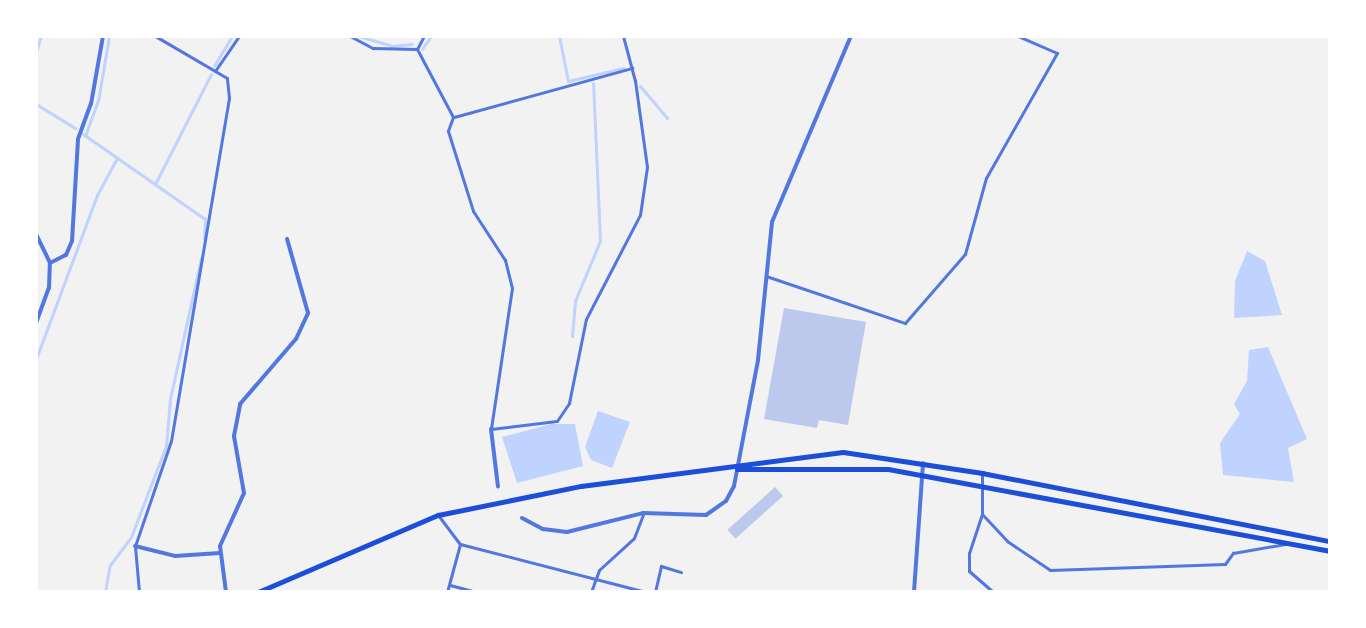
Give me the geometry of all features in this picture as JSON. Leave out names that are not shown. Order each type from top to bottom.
[{"type":"main road","points":[[258,592],[438,515],[581,486],[736,468],[796,455],[843,452],[982,473],[1330,541]]},
{"type":"main road","points":[[736,468],[753,472],[841,465],[980,487],[1330,551]]},
{"type":"street","points":[[50,263],[66,255],[72,241],[78,139],[91,104],[103,36]]},
{"type":"street","points":[[139,592],[135,546],[171,441],[207,248],[229,98],[227,78],[155,36]]},
{"type":"street","points":[[215,71],[239,36]]},
{"type":"street","points":[[350,36],[373,48],[417,49]]},
{"type":"street","points":[[417,49],[424,36]]},
{"type":"street","points":[[491,429],[557,421],[569,403],[586,319],[643,204],[647,167],[632,68],[623,36]]},
{"type":"street","points":[[522,518],[543,529],[567,532],[643,513],[706,515],[716,510],[734,486],[758,360],[772,222],[851,36]]},
{"type":"street","points":[[766,276],[905,323],[965,254],[986,178],[1057,53],[1018,36]]},
{"type":"street","points":[[417,49],[453,117],[448,131],[473,211],[505,260],[512,288],[491,429],[498,487]]},
{"type":"street","points":[[453,117],[632,68]]},
{"type":"street","points":[[36,234],[50,263],[49,288],[36,323]]},
{"type":"street","points":[[226,592],[220,553],[244,493],[234,436],[240,404],[296,339],[308,313],[287,239]]},
{"type":"street","points":[[914,592],[923,463]]},
{"type":"street","points":[[982,473],[982,514],[969,553],[969,571],[993,592]]},
{"type":"street","points":[[591,592],[594,578],[634,538],[643,513]]},
{"type":"street","points":[[982,514],[1027,557],[1060,571],[1225,564],[1233,553],[1277,549],[1286,543]]},
{"type":"street","points":[[438,515],[460,544],[645,592]]},
{"type":"street","points":[[447,592],[460,544]]},
{"type":"street","points":[[135,546],[175,556],[220,553]]},
{"type":"street","points":[[655,592],[661,566],[681,572]]},
{"type":"street","points":[[449,585],[477,592]]},
{"type":"water","points":[[1247,251],[1265,261],[1282,315],[1234,318],[1235,281]]},
{"type":"water","points":[[1268,347],[1307,439],[1288,448],[1294,482],[1223,475],[1220,443],[1240,414],[1234,404],[1247,381],[1249,350]]},
{"type":"water","points":[[598,411],[630,422],[612,468],[591,460],[585,447]]},
{"type":"water","points":[[551,424],[575,424],[583,466],[517,483],[502,437]]},
{"type":"building","points":[[784,308],[866,322],[848,425],[819,420],[817,428],[764,419]]},
{"type":"building","points":[[775,487],[783,496],[735,539],[727,530]]},
{"type":"waterway","points":[[36,51],[41,36]]},
{"type":"waterway","points":[[85,136],[98,101],[109,36]]},
{"type":"waterway","points":[[214,66],[232,36]]},
{"type":"waterway","points":[[358,36],[392,46],[412,44]]},
{"type":"waterway","points":[[422,49],[431,36]]},
{"type":"waterway","points":[[559,36],[568,81],[624,68]]},
{"type":"waterway","points":[[155,184],[211,74]]},
{"type":"waterway","points":[[572,336],[575,301],[600,241],[593,83]]},
{"type":"waterway","points":[[640,86],[667,118]]},
{"type":"waterway","points":[[36,104],[75,128]]},
{"type":"waterway","points":[[83,134],[205,219],[204,238]]},
{"type":"waterway","points":[[36,359],[97,195],[117,158]]},
{"type":"waterway","points":[[105,592],[110,565],[131,537],[166,446],[170,399],[201,258]]}]
